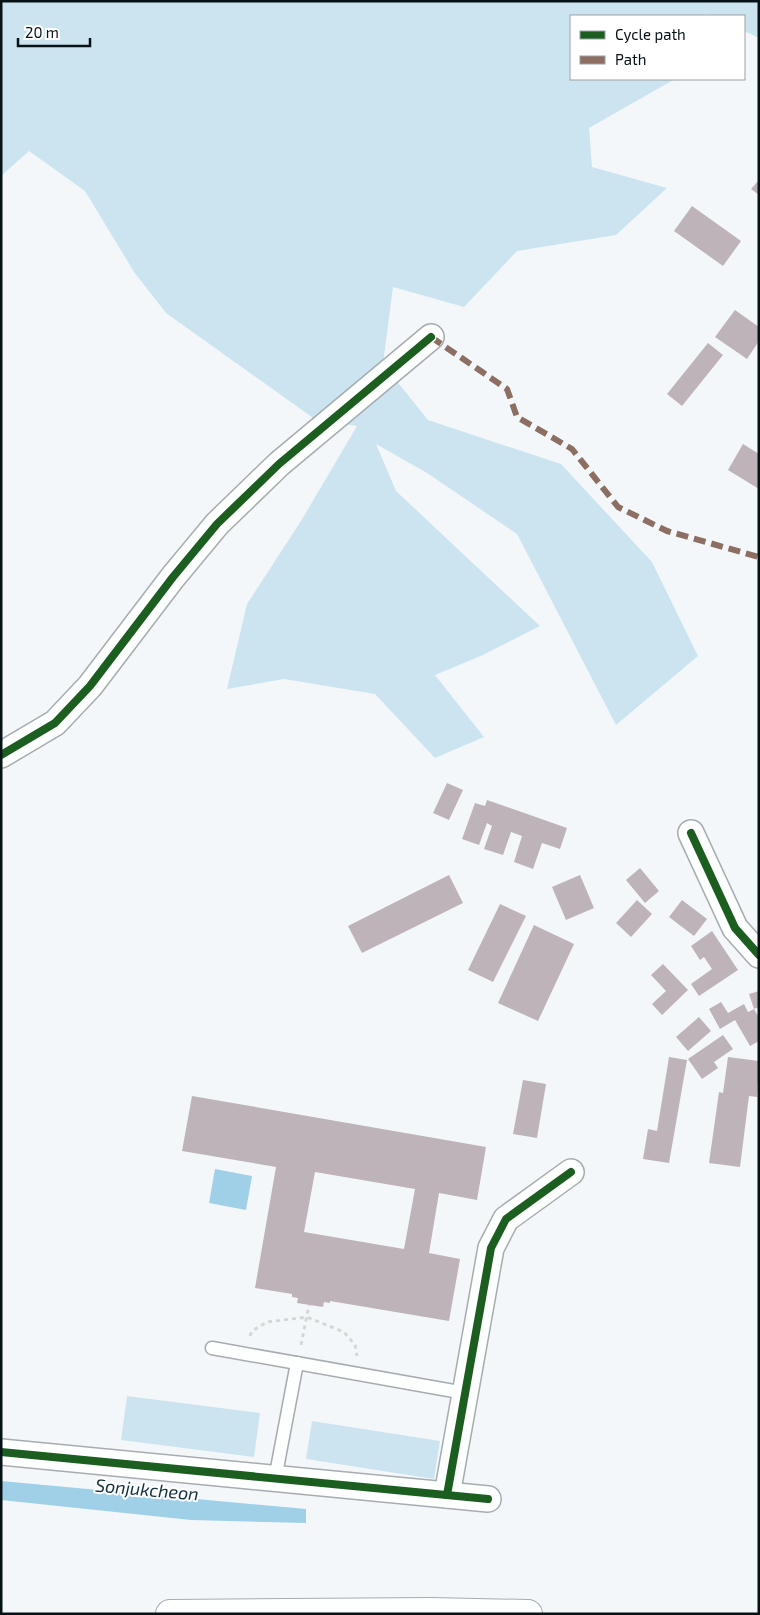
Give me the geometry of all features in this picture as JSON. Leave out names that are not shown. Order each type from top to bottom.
[{"type":"street","points":[[1,755],[55,723],[90,686],[173,577],[217,524],[279,464],[431,337]]},
{"type":"street","points":[[691,833],[735,928],[759,955]]},
{"type":"street","points":[[447,1495],[491,1248],[506,1219],[571,1172]]},
{"type":"street","points":[[1,1452],[488,1499]]},
{"type":"street","points":[[170,1614],[528,1614]]},
{"type":"lane","points":[[212,1348],[465,1393]]},
{"type":"lane","points":[[275,1479],[297,1363]]},
{"type":"path","points":[[301,1342],[309,1305]]},
{"type":"path","points":[[240,1353],[252,1331],[267,1322],[307,1317],[344,1332],[355,1345],[361,1374]]},
{"type":"shaded area","points":[[1,1],[759,1],[759,38],[745,31],[745,15],[570,15],[570,80],[673,80],[589,128],[592,167],[667,188],[616,235],[517,251],[464,307],[393,287],[383,364],[428,420],[561,464],[652,562],[698,656],[616,725],[517,534],[427,473],[376,444],[396,491],[540,626],[483,655],[435,675],[484,737],[435,758],[375,694],[284,679],[227,689],[247,604],[301,521],[357,426],[316,420],[166,313],[134,272],[85,191],[29,151],[1,176]]},
{"type":"shaded area","points":[[127,1396],[260,1413],[254,1457],[121,1440]]},
{"type":"shaded area","points":[[312,1421],[440,1441],[434,1479],[306,1459]]},
{"type":"water","points":[[215,1169],[252,1176],[246,1210],[209,1203]]},
{"type":"water","points":[[1,1481],[306,1509],[306,1523],[191,1520],[1,1500]]},
{"type":"building","points":[[759,180],[759,195],[751,189]]},
{"type":"building","points":[[692,206],[741,241],[723,266],[674,231]]},
{"type":"building","points":[[735,310],[759,327],[759,341],[747,359],[715,337]]},
{"type":"building","points":[[708,343],[723,355],[682,406],[667,394]]},
{"type":"building","points":[[743,444],[759,454],[759,489],[728,470]]},
{"type":"building","points":[[447,783],[463,790],[449,820],[433,813]]},
{"type":"building","points":[[487,800],[567,828],[560,849],[542,843],[533,869],[514,862],[522,836],[511,832],[503,855],[484,849],[492,826],[487,823],[479,845],[462,839],[475,803],[485,806]]},
{"type":"building","points":[[640,868],[659,891],[645,903],[626,880]]},
{"type":"building","points":[[449,875],[463,903],[362,953],[348,926]]},
{"type":"building","points":[[580,875],[594,908],[566,920],[552,887]]},
{"type":"building","points":[[637,900],[652,914],[631,937],[616,923]]},
{"type":"building","points":[[682,900],[707,919],[694,936],[669,917]]},
{"type":"building","points":[[500,904],[526,916],[493,982],[468,970]]},
{"type":"building","points":[[534,925],[574,944],[538,1021],[498,1003]]},
{"type":"building","points":[[712,931],[738,970],[699,996],[691,984],[712,969],[704,957],[700,960],[691,946]]},
{"type":"building","points":[[663,964],[688,990],[662,1015],[652,1004],[666,991],[651,975]]},
{"type":"building","points":[[759,991],[759,1007],[754,1009],[749,994]]},
{"type":"building","points":[[721,1002],[728,1013],[744,1004],[748,1012],[754,1009],[759,1018],[759,1041],[750,1046],[735,1020],[720,1029],[709,1009]]},
{"type":"building","points":[[699,1017],[711,1031],[688,1051],[676,1037]]},
{"type":"building","points":[[723,1035],[733,1049],[714,1062],[718,1068],[702,1079],[688,1059]]},
{"type":"building","points":[[669,1057],[687,1060],[669,1163],[643,1159],[648,1129],[657,1131]]},
{"type":"building","points":[[728,1057],[759,1061],[757,1097],[749,1096],[740,1167],[709,1163],[719,1092],[723,1093]]},
{"type":"building","points":[[523,1080],[546,1084],[537,1138],[513,1134]]},
{"type":"building","points":[[192,1096],[486,1147],[477,1200],[439,1193],[429,1253],[460,1259],[449,1321],[330,1301],[330,1303],[324,1302],[323,1307],[297,1303],[298,1298],[292,1297],[292,1294],[255,1288],[276,1167],[182,1151]],"holes":[[[315,1172],[415,1189],[404,1249],[304,1232]]]},
{"type":"marked path","points":[[431,337],[507,389],[517,417],[572,449],[618,507],[667,531],[759,557]]},
{"type":"cycle path","points":[[1,755],[55,723],[90,686],[173,577],[217,524],[279,464],[431,337]]},
{"type":"cycle path","points":[[691,833],[735,928],[759,955]]},
{"type":"cycle path","points":[[447,1495],[491,1248],[506,1219],[571,1172]]},
{"type":"cycle path","points":[[1,1452],[488,1499]]},
{"type":"water label","name":"Sonjukcheon","points":[[147,1489]]}]
